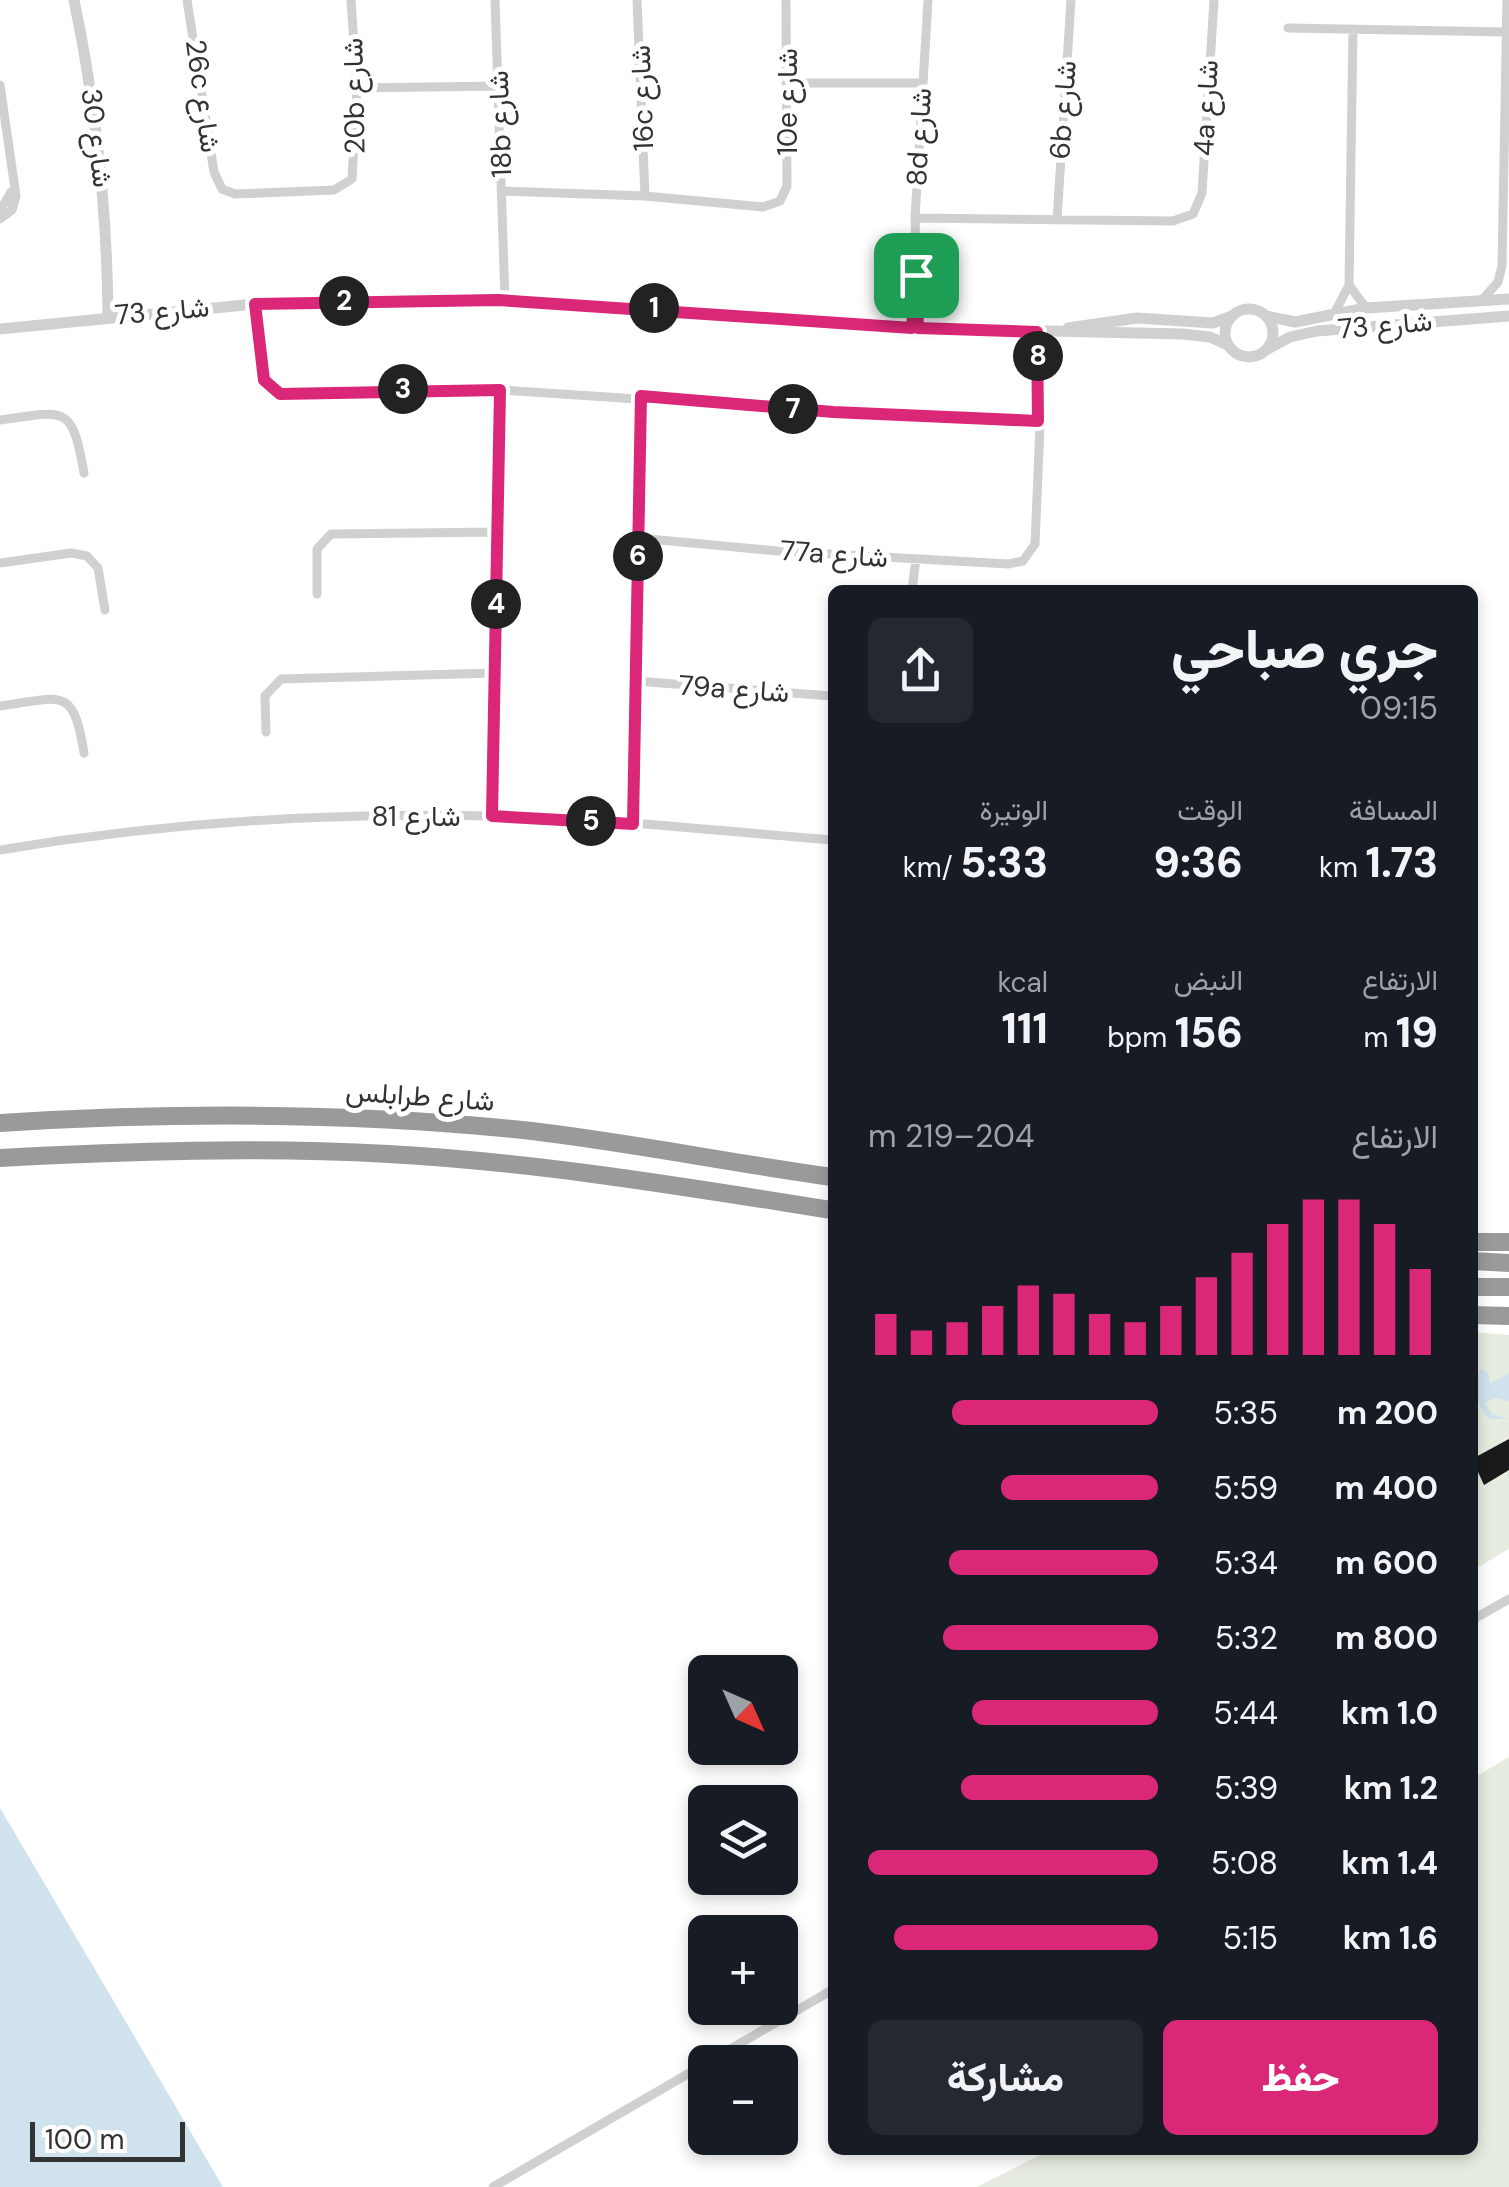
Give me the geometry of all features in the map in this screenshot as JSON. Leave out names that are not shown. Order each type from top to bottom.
[{"type":"highway","name":"شارع طرابلس","points":[[0,1124],[234,1116],[374,1119],[530,1131],[828,1175]]},
{"type":"highway","points":[[0,1158],[277,1150],[389,1154],[532,1166],[828,1209]]},
{"type":"highway","points":[[1478,1242],[1509,1242]]},
{"type":"highway","points":[[1478,1261],[1509,1263]]},
{"type":"highway","points":[[1478,1287],[1509,1287]]},
{"type":"highway","points":[[1478,1315],[1509,1316]]},
{"type":"street","name":"شارع 30","points":[[74,0],[101,160],[112,315]]},
{"type":"street","name":"26c شارع","points":[[187,0],[214,172],[222,189]]},
{"type":"street","name":"20b شارع","points":[[222,189],[241,194],[344,186],[354,168],[357,88],[351,0]]},
{"type":"street","name":"18b شارع","points":[[495,0],[502,301]]},
{"type":"street","name":"16c شارع","points":[[637,0],[645,196]]},
{"type":"street","name":"10e شارع","points":[[645,196],[763,206],[780,202],[787,186],[786,0]]},
{"type":"street","name":"8d شارع","points":[[915,328],[915,218],[928,0]]},
{"type":"street","name":"6b شارع","points":[[1057,220],[1071,0]]},
{"type":"street","name":"4a شارع","points":[[1057,220],[1173,222],[1193,214],[1202,194],[1214,0]]},
{"type":"street","points":[[1481,301],[1494,290],[1502,266],[1508,0]]},
{"type":"street","points":[[1288,28],[1507,32]]},
{"type":"street","points":[[1335,312],[1348,284],[1353,29]]},
{"type":"street","points":[[786,83],[922,83]]},
{"type":"street","points":[[0,86],[15,203],[0,219]]},
{"type":"street","points":[[357,88],[500,86]]},
{"type":"street","points":[[0,211],[10,200],[12,179]]},
{"type":"street","points":[[502,191],[645,196]]},
{"type":"street","points":[[915,218],[1057,220]]},
{"type":"street","points":[[1502,266],[1509,284]]},
{"type":"street","points":[[1348,284],[1366,308]]},
{"type":"street","name":"شارع 73","points":[[1266,316],[1295,322],[1366,308],[1509,299]]},
{"type":"street","name":"شارع 73","points":[[0,329],[112,315],[258,304],[502,301],[915,328],[1183,334],[1210,337],[1228,345]]},
{"type":"street","points":[[258,304],[264,380],[280,394],[500,390],[1038,421],[1040,332]]},
{"type":"street","points":[[1253,310],[1266,316],[1273,337],[1266,350],[1246,357],[1228,345],[1225,330],[1232,316],[1253,310]]},
{"type":"street","name":"شارع 73","points":[[1040,332],[1137,318],[1202,324],[1232,316]]},
{"type":"street","name":"شارع 73","points":[[1266,350],[1290,337],[1316,331],[1509,316]]},
{"type":"street","points":[[492,816],[500,390]]},
{"type":"street","points":[[633,824],[641,396]]},
{"type":"street","points":[[0,420],[63,416],[77,434],[84,473]]},
{"type":"street","name":"77a شارع","points":[[638,538],[1008,564],[1029,556],[1036,537],[1038,421]]},
{"type":"street","points":[[316,594],[317,549],[331,534],[497,532]]},
{"type":"street","points":[[0,563],[71,553],[87,556],[98,568],[105,610]]},
{"type":"street","points":[[913,585],[916,559]]},
{"type":"street","points":[[266,732],[265,696],[280,679],[494,672]]},
{"type":"street","name":"79a شارع","points":[[636,681],[828,696]]},
{"type":"street","points":[[0,706],[58,699],[70,704],[78,714],[84,753]]},
{"type":"street","name":"شارع 81","points":[[0,850],[259,820],[492,816],[828,840]]},
{"type":"street","points":[[1478,1617],[1509,1599]]},
{"type":"street","points":[[737,2045],[828,1992]]},
{"type":"street","points":[[493,2187],[688,2073]]},
{"type":"shaded area","points":[[1478,1332],[1509,1335],[1509,1549],[1478,1567]]},
{"type":"shaded area","points":[[1509,1757],[1509,2187],[977,2187],[1040,2155],[1478,2155],[1478,1775]]},
{"type":"water","points":[[1480,1369],[1488,1373],[1490,1384],[1509,1373],[1509,1401],[1494,1398],[1485,1403],[1492,1414],[1509,1419],[1490,1419],[1481,1408]]},
{"type":"water","points":[[0,1808],[223,2187],[0,2187]]},
{"type":"building","points":[[1509,1439],[1509,1470],[1484,1485],[1478,1472],[1478,1456]]},
{"type":"route","points":[[916,275],[918,328],[1037,332],[1038,421],[833,412],[641,396],[633,824],[492,816],[500,390],[280,394],[268,386],[262,373],[255,304],[498,300],[912,328],[916,275]]}]
